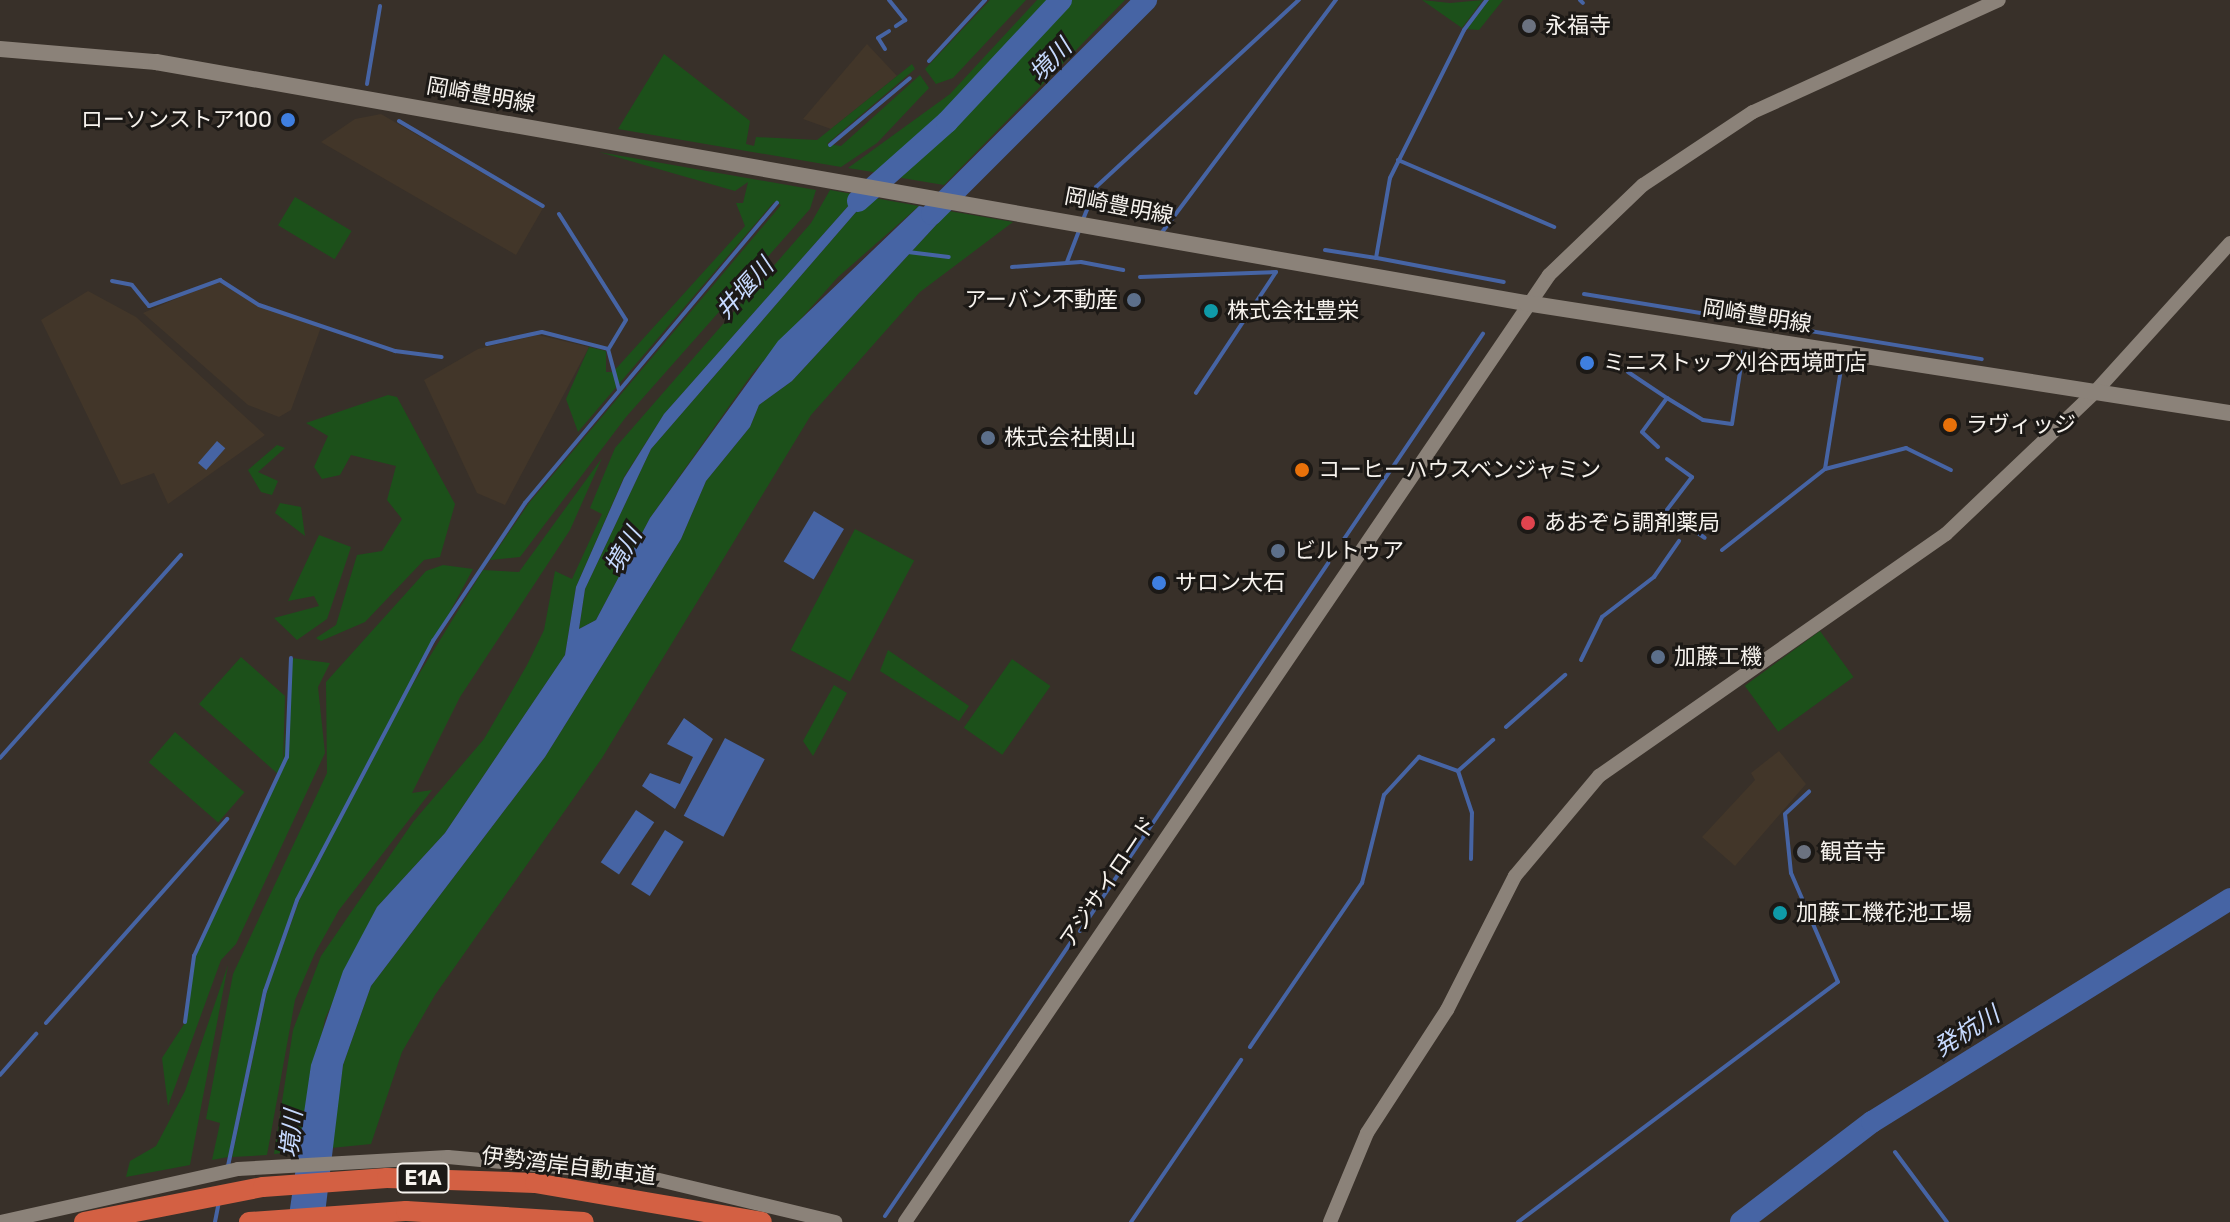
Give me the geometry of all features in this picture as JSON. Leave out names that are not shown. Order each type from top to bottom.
[{"type":"highway","name":"伊勢湾岸自動車道","points":[[84,1222],[263,1187],[387,1178],[535,1183],[762,1222]]},
{"type":"highway","name":"E1A","points":[[249,1222],[406,1211],[584,1222]]},
{"type":"main road","name":"岡崎豊明線","points":[[0,49],[169,64],[1057,216],[1526,303],[2230,413]]},
{"type":"street","name":"アジサイロード","points":[[905,1222],[1526,303],[1591,231],[1683,157],[1753,112],[1999,0]]},
{"type":"street","points":[[1330,1222],[1367,1133],[1447,1010],[1515,876],[1599,776],[1946,534],[2095,392],[2230,243]]},
{"type":"street","points":[[1,1222],[190,1177],[376,1158],[575,1166],[709,1188],[835,1222]]},
{"type":"shaded area","points":[[867,44],[897,76],[831,129],[803,119]]},
{"type":"shaded area","points":[[381,114],[543,208],[516,255],[321,142],[355,119]]},
{"type":"shaded area","points":[[220,280],[258,306],[321,327],[291,410],[279,417],[248,405],[143,313]]},
{"type":"shaded area","points":[[88,291],[136,317],[265,435],[168,504],[154,473],[121,485],[41,320]]},
{"type":"shaded area","points":[[538,335],[589,347],[505,505],[477,493],[424,380],[478,349]]},
{"type":"shaded area","points":[[1779,751],[1806,784],[1735,866],[1702,837],[1755,780],[1751,773]]},
{"type":"green space","points":[[990,0],[1026,0],[953,78],[936,84],[925,69]]},
{"type":"green space","points":[[1037,0],[1057,0],[957,107],[879,173],[848,168],[950,94]]},
{"type":"green space","points":[[1069,0],[1125,0],[944,185],[890,176],[956,121]]},
{"type":"green space","points":[[1422,0],[1450,3],[1483,0],[1462,28]]},
{"type":"green space","points":[[1489,0],[1503,0],[1479,30],[1467,29]]},
{"type":"green space","points":[[664,54],[750,121],[746,144],[754,146],[756,137],[817,140],[912,64],[915,69],[827,144],[841,146],[920,75],[929,88],[877,143],[841,167],[618,129]]},
{"type":"green space","points":[[599,152],[816,190],[810,209],[626,417],[520,557],[490,560],[529,503],[781,205],[774,202],[578,432],[566,399],[589,347],[606,351],[606,372],[613,372],[745,226],[736,203],[743,203],[748,182],[735,191]]},
{"type":"green space","points":[[830,190],[858,195],[664,414],[624,477],[576,587],[565,655],[445,833],[377,907],[325,1019],[299,1151],[274,1154],[293,1030],[321,956],[413,822],[484,739],[527,665],[544,630],[555,571],[572,579],[602,514],[590,508],[615,448],[811,223]]},
{"type":"green space","points":[[295,197],[352,231],[335,259],[278,225]]},
{"type":"green space","points":[[869,197],[919,206],[838,277],[752,374],[650,518],[596,620],[579,629],[585,589],[651,449]]},
{"type":"green space","points":[[949,211],[1013,222],[920,292],[811,415],[602,758],[435,995],[402,1052],[371,1144],[331,1148],[343,1065],[371,986],[545,757],[681,539],[706,481],[750,427],[759,405],[792,381]]},
{"type":"green space","points":[[388,395],[397,397],[455,504],[440,557],[424,560],[365,622],[321,641],[316,638],[336,625],[357,555],[382,551],[402,519],[387,500],[396,466],[351,455],[340,475],[322,479],[314,467],[328,436],[306,423]]},
{"type":"green space","points":[[277,445],[285,448],[258,472],[278,481],[272,495],[261,492],[248,470]]},
{"type":"green space","points":[[602,458],[570,530],[460,697],[412,793],[432,790],[339,910],[315,953],[295,1000],[267,1155],[232,1157],[267,991],[299,901],[403,700],[483,570],[519,572]]},
{"type":"green space","points":[[280,503],[301,507],[305,536],[275,513]]},
{"type":"green space","points":[[855,529],[914,560],[850,681],[791,650]]},
{"type":"green space","points":[[319,535],[351,547],[327,619],[297,640],[274,618],[319,606],[314,596],[288,601]]},
{"type":"green space","points":[[443,565],[473,569],[296,898],[263,991],[228,1157],[212,1160],[220,1123],[206,1119],[233,974],[327,773],[326,682],[426,571]]},
{"type":"green space","points":[[1820,631],[1854,677],[1778,732],[1745,686]]},
{"type":"green space","points":[[888,650],[969,706],[959,721],[880,671]]},
{"type":"green space","points":[[241,657],[285,696],[283,766],[292,658],[330,663],[318,687],[325,753],[236,944],[221,960],[168,1106],[162,1058],[186,1021],[195,956],[279,775],[199,704]]},
{"type":"green space","points":[[1012,659],[1051,686],[1002,755],[964,728]]},
{"type":"green space","points":[[834,685],[847,693],[813,756],[803,741]]},
{"type":"green space","points":[[175,732],[244,792],[218,823],[149,762]]},
{"type":"green space","points":[[228,965],[190,1165],[126,1177],[130,1161],[156,1146],[185,1091]]},
{"type":"water","points":[[858,195],[869,197],[651,449],[585,589],[579,629],[596,620],[650,518],[778,341],[919,206],[949,211],[792,381],[759,405],[750,427],[706,481],[681,539],[545,757],[371,986],[343,1065],[324,1222],[288,1222],[311,1065],[343,971],[377,907],[445,833],[565,655],[576,587],[624,478],[664,414]]},
{"type":"water","points":[[217,441],[225,448],[206,470],[198,463]]},
{"type":"water","points":[[814,511],[844,529],[814,580],[784,562]]},
{"type":"water","points":[[684,718],[713,739],[675,809],[642,786],[650,773],[680,784],[693,757],[667,744]]},
{"type":"water","points":[[725,738],[765,759],[723,837],[684,816]]},
{"type":"water","points":[[636,810],[654,822],[619,875],[601,862]]},
{"type":"water","points":[[665,830],[684,842],[650,896],[631,884]]},
{"type":"waterway","points":[[889,0],[905,20],[896,26]]},
{"type":"waterway","points":[[929,61],[985,0]]},
{"type":"waterway","name":"井堰川","points":[[858,201],[947,122],[1061,0]]},
{"type":"waterway","name":"境川","points":[[932,214],[1146,0]]},
{"type":"waterway","points":[[1082,222],[1096,187],[1299,0]]},
{"type":"waterway","points":[[1160,235],[1336,0]]},
{"type":"waterway","points":[[1325,250],[1376,258],[1390,178],[1464,30],[1487,0]]},
{"type":"waterway","points":[[1580,0],[1583,3]]},
{"type":"waterway","points":[[367,84],[380,6]]},
{"type":"waterway","points":[[885,49],[878,38],[889,31]]},
{"type":"waterway","points":[[830,145],[910,78]]},
{"type":"waterway","points":[[399,121],[543,206]]},
{"type":"waterway","points":[[1398,160],[1554,227]]},
{"type":"waterway","points":[[228,1166],[265,991],[297,900],[433,641],[525,503],[777,203]]},
{"type":"waterway","points":[[559,214],[626,320],[609,348]]},
{"type":"waterway","points":[[1067,262],[1079,230]]},
{"type":"waterway","points":[[908,252],[949,257]]},
{"type":"waterway","points":[[1377,258],[1504,282]]},
{"type":"waterway","points":[[1012,267],[1081,262],[1123,270]]},
{"type":"waterway","points":[[1140,277],[1276,272],[1196,393]]},
{"type":"waterway","points":[[112,281],[132,285],[149,306],[220,280],[259,305],[395,351],[442,357]]},
{"type":"waterway","points":[[1584,294],[1982,359]]},
{"type":"waterway","points":[[487,344],[542,332],[608,349],[619,390]]},
{"type":"waterway","points":[[1344,539],[1483,334]]},
{"type":"waterway","points":[[1667,398],[1703,420],[1732,424],[1743,352]]},
{"type":"waterway","points":[[1825,469],[1841,369]]},
{"type":"waterway","points":[[1628,372],[1667,398],[1642,432],[1658,447]]},
{"type":"waterway","points":[[1722,550],[1825,469],[1906,448],[1951,470]]},
{"type":"waterway","points":[[1667,459],[1692,477],[1666,511],[1705,538]]},
{"type":"waterway","points":[[1581,660],[1602,617],[1654,577],[1679,541]]},
{"type":"waterway","points":[[0,758],[181,555]]},
{"type":"waterway","points":[[1080,931],[1328,563]]},
{"type":"waterway","points":[[185,1022],[194,956],[287,757],[291,658]]},
{"type":"waterway","points":[[1506,727],[1565,675]]},
{"type":"waterway","points":[[1471,859],[1472,813],[1458,771],[1493,740]]},
{"type":"waterway","points":[[1250,1047],[1362,883],[1384,795],[1419,757],[1458,771]]},
{"type":"waterway","points":[[1518,1222],[1838,982],[1791,873],[1785,814],[1809,792]]},
{"type":"waterway","points":[[46,1023],[227,819]]},
{"type":"waterway","name":"発杭川","points":[[1741,1222],[1872,1122],[2230,899]]},
{"type":"waterway","points":[[885,1216],[1071,942]]},
{"type":"waterway","points":[[0,1075],[36,1034]]},
{"type":"waterway","points":[[1131,1222],[1241,1060]]},
{"type":"waterway","points":[[1895,1152],[1947,1222]]},
{"type":"waterway","points":[[215,1222],[219,1202]]},
{"type":"place","name":"永福寺","points":[[1529,26]]},
{"type":"place","name":"ローソンストア100","points":[[288,120]]},
{"type":"place","name":"アーバン不動産","points":[[1134,300]]},
{"type":"place","name":"株式会社豊栄","points":[[1211,311]]},
{"type":"place","name":"ミニストップ刈谷西境町店","points":[[1587,363]]},
{"type":"place","name":"ラヴィッジ","points":[[1950,425]]},
{"type":"place","name":"株式会社関山","points":[[988,438]]},
{"type":"place","name":"コーヒーハウスベンジャミン","points":[[1302,470]]},
{"type":"place","name":"あおぞら調剤薬局","points":[[1528,523]]},
{"type":"place","name":"ビルトゥア","points":[[1278,551]]},
{"type":"place","name":"サロン大石","points":[[1159,583]]},
{"type":"place","name":"加藤工機","points":[[1658,657]]},
{"type":"place","name":"観音寺","points":[[1804,852]]},
{"type":"place","name":"加藤工機花池工場","points":[[1780,913]]}]
